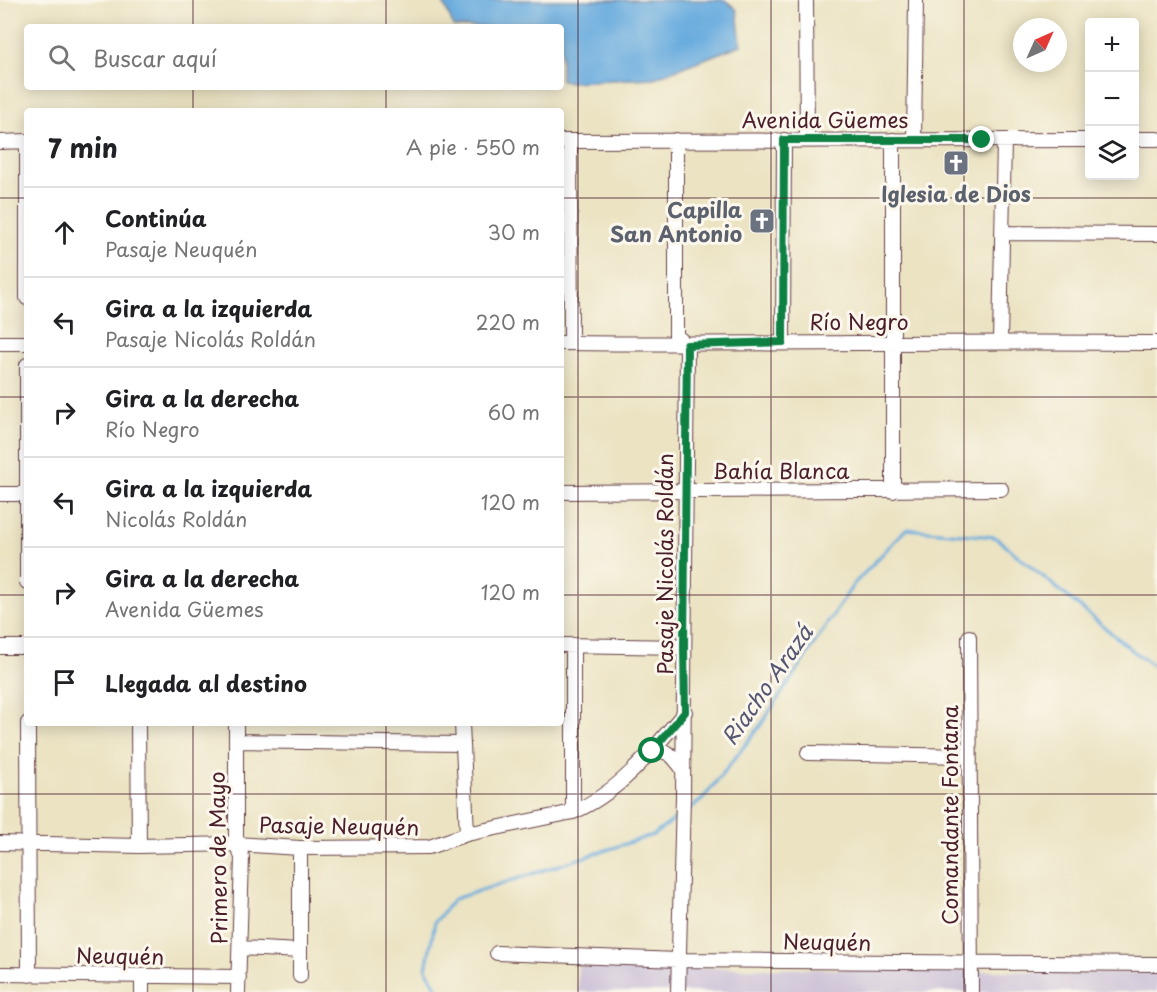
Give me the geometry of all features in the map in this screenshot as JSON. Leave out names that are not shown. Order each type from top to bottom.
[{"type":"street","points":[[806,0],[807,140]]},
{"type":"street","points":[[914,140],[916,0]]},
{"type":"street","points":[[1139,139],[1157,139]]},
{"type":"street","name":"Pasaje Nicolás Roldán","points":[[676,140],[676,336],[687,345],[685,712],[678,992]]},
{"type":"street","points":[[783,342],[784,140]]},
{"type":"street","points":[[893,140],[893,491]]},
{"type":"street","points":[[1000,342],[1004,140]]},
{"type":"street","name":"Avenida Güemes","points":[[566,141],[1085,140]]},
{"type":"street","points":[[0,142],[24,141]]},
{"type":"street","points":[[566,141],[566,343]]},
{"type":"street","points":[[1002,233],[1157,234]]},
{"type":"street","name":"Río Negro","points":[[566,343],[687,345],[783,342],[1157,343]]},
{"type":"street","points":[[0,343],[24,343]]},
{"type":"street","name":"Bahía Blanca","points":[[564,492],[1001,489]]},
{"type":"street","points":[[0,494],[24,494]]},
{"type":"street","name":"Comandante Fontana","points":[[969,637],[971,992]]},
{"type":"street","points":[[573,812],[567,645],[684,647]]},
{"type":"street","points":[[0,647],[24,647]]},
{"type":"street","name":"Pasaje Neuquén","points":[[0,843],[139,846],[236,844],[300,848],[429,847],[467,834],[573,812],[588,806],[606,793],[652,751],[685,712]]},
{"type":"street","points":[[28,726],[30,842],[28,975]]},
{"type":"street","points":[[138,726],[139,846]]},
{"type":"street","name":"Primero de Mayo","points":[[236,726],[236,844],[242,858],[238,992]]},
{"type":"street","points":[[462,726],[467,834]]},
{"type":"street","points":[[236,741],[462,744]]},
{"type":"street","points":[[652,751],[664,750],[674,757],[682,768]]},
{"type":"street","points":[[808,753],[969,756]]},
{"type":"street","points":[[300,848],[300,976]]},
{"type":"street","points":[[240,948],[300,951]]},
{"type":"street","name":"Neuquén","points":[[497,953],[678,960],[1157,964]]},
{"type":"street","name":"Neuquén","points":[[0,974],[238,977]]},
{"type":"street","points":[[142,976],[142,992]]},
{"type":"shaded area","points":[[578,966],[1157,973],[1157,992],[578,992]]},
{"type":"water","points":[[442,0],[725,0],[737,10],[741,45],[654,78],[570,82],[564,81],[564,24],[453,24]]},
{"type":"waterway","name":"Riacho Arazá","points":[[688,810],[702,800],[760,726],[853,585],[906,529],[995,537],[1138,655],[1157,668]]},
{"type":"waterway","name":"Riacho Arazá","points":[[439,992],[426,969],[435,922],[454,899],[653,835],[678,817]]},
{"type":"place","name":"Iglesia de Dios","points":[[956,163]]},
{"type":"place","name":"Capilla San Antonio","points":[[762,221]]},
{"type":"route","points":[[652,751],[685,712],[687,345],[783,342],[784,140],[982,140]]}]
